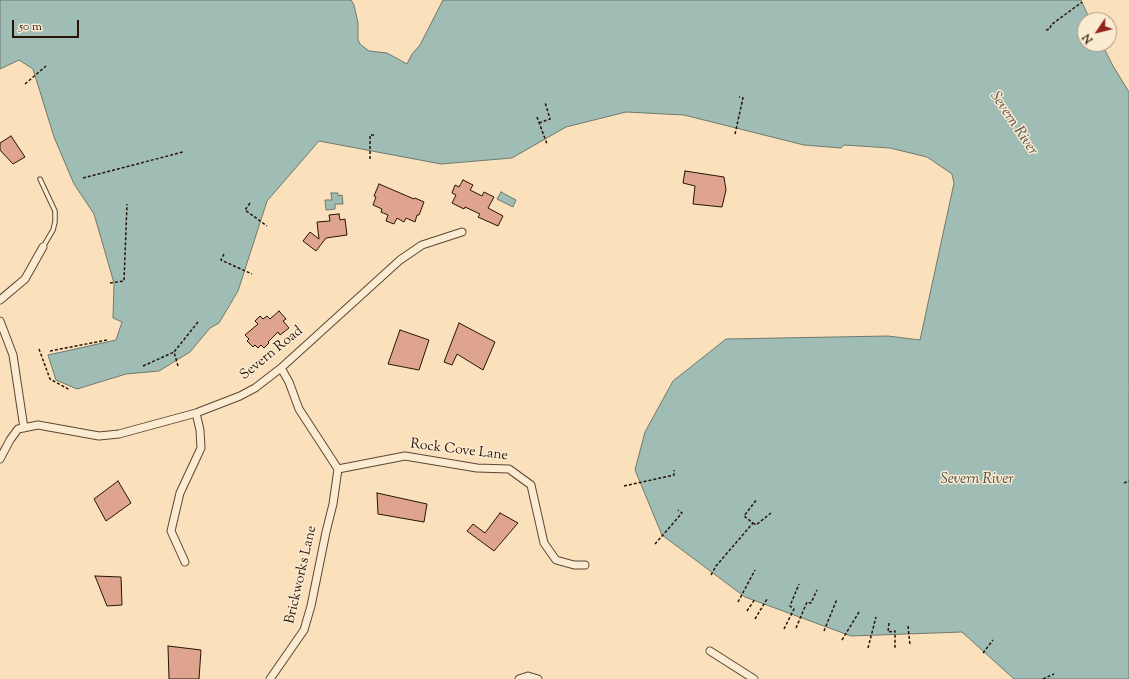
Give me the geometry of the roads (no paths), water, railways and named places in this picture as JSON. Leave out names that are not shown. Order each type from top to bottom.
[{"type":"street","name":"Severn Road","points":[[24,428],[38,425],[99,436],[119,434],[196,413],[240,396],[255,388],[281,368],[400,260],[422,245],[462,232]]},
{"type":"street","points":[[0,300],[25,279],[43,247]]},
{"type":"street","points":[[0,321],[12,354],[24,428],[18,429],[10,440],[0,459]]},
{"type":"street","points":[[281,368],[289,382],[299,409],[338,469]]},
{"type":"street","points":[[185,562],[171,531],[180,493],[201,448],[200,430],[196,413]]},
{"type":"street","name":"Rock Cove Lane","points":[[338,469],[405,456],[477,468],[509,469],[531,484],[544,542],[556,560],[574,565],[585,566]]},
{"type":"street","name":"Brickworks Lane","points":[[270,679],[304,630],[311,606],[333,504],[338,469]]},
{"type":"street","points":[[710,651],[754,679]]},
{"type":"street","points":[[519,679],[528,676],[538,679]]},
{"type":"lane","points":[[40,179],[55,211],[53,230],[43,247]]},
{"type":"water","name":"Severn River","points":[[0,0],[351,0],[354,5],[358,23],[358,40],[360,44],[369,51],[387,53],[407,64],[412,54],[420,45],[443,0],[1081,0],[1086,12],[1077,12],[1077,52],[1106,52],[1129,92],[1129,679],[1014,679],[962,632],[851,636],[745,597],[662,535],[635,470],[645,432],[673,381],[726,339],[888,336],[920,340],[954,183],[952,174],[927,157],[890,148],[844,145],[841,148],[804,145],[684,115],[626,112],[566,127],[512,158],[441,164],[319,141],[267,201],[238,291],[219,323],[210,328],[190,352],[159,371],[126,374],[77,389],[56,380],[48,355],[116,340],[122,322],[113,318],[114,283],[94,214],[74,184],[54,137],[33,69],[19,60],[0,69]]},
{"type":"water","points":[[501,192],[516,200],[513,207],[497,199]]},
{"type":"water","points":[[331,193],[338,193],[338,196],[342,195],[343,204],[335,204],[335,209],[326,210],[325,200],[332,200]]}]
